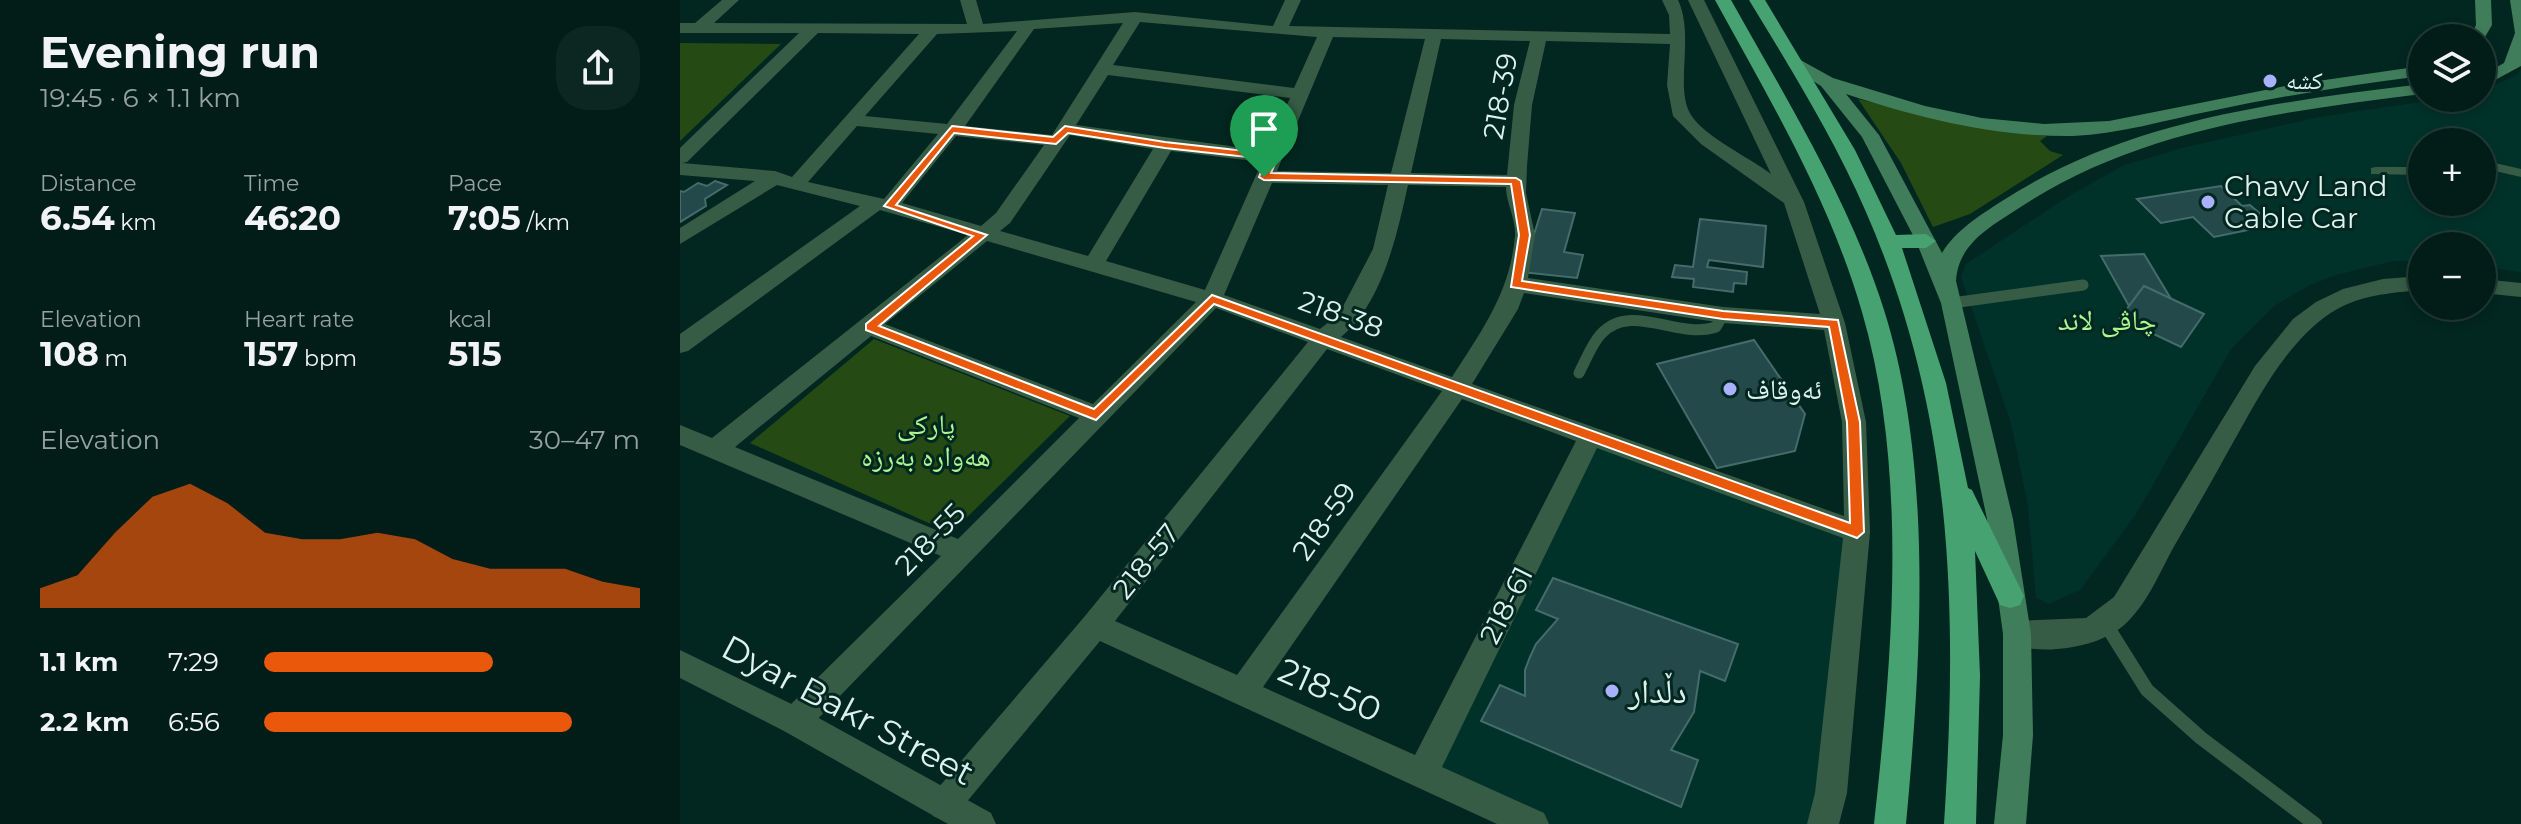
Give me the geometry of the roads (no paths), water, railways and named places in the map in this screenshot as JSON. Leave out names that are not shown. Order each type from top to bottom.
[{"type":"highway","points":[[1723,0],[1811,160],[1843,227],[1887,360],[1905,528],[1904,654],[1890,824]]},
{"type":"highway","points":[[1757,0],[1853,161],[1889,242],[1927,358],[1960,526],[1966,659],[1960,824]]},
{"type":"highway","points":[[1889,242],[1926,241]]},
{"type":"highway","points":[[1950,470],[2010,596]]},
{"type":"main road","points":[[2483,0],[2484,24]]},
{"type":"main road","points":[[2518,0],[2521,30]]},
{"type":"main road","points":[[2496,75],[2512,66],[2521,36]]},
{"type":"main road","points":[[1795,62],[1827,82],[1958,119],[2008,127],[2057,130],[2103,127],[2337,81],[2408,73]]},
{"type":"main road","points":[[1827,82],[1870,135],[1926,241],[1948,292],[2000,519],[2017,634],[2018,735],[2010,824]]},
{"type":"main road","points":[[1948,292],[1947,260],[1970,234],[2002,209],[2087,159],[2134,141],[2197,126],[2330,101],[2408,91]]},
{"type":"main road","points":[[2057,130],[2087,159]]},
{"type":"street","points":[[699,28],[731,0]]},
{"type":"street","points":[[968,0],[976,29]]},
{"type":"street","points":[[1279,31],[1293,0]]},
{"type":"street","points":[[1670,0],[1677,15],[1676,85],[1682,116],[1708,140],[1746,164],[1794,202]]},
{"type":"street","points":[[1696,0],[1794,202],[1834,323],[1854,422],[1857,532],[1831,793],[1823,824]]},
{"type":"street","points":[[680,28],[976,29],[1135,17],[1279,31],[1679,39]]},
{"type":"street","points":[[715,449],[1003,218],[1135,17]]},
{"type":"street","points":[[680,345],[882,205],[952,129],[1030,24]]},
{"type":"street","points":[[680,158],[815,27]]},
{"type":"street","points":[[795,185],[931,30]]},
{"type":"street","points":[[1212,299],[1327,32]]},
{"type":"street","points":[[1400,179],[1434,34]]},
{"type":"street","name":"218-39","points":[[1458,387],[1507,309],[1516,284],[1525,235],[1516,181],[1523,105],[1539,36]]},
{"type":"street","points":[[1103,69],[1299,94]]},
{"type":"street","points":[[852,120],[1060,135],[1272,157]]},
{"type":"street","points":[[1093,265],[1165,145]]},
{"type":"street","points":[[2496,167],[2521,173]]},
{"type":"street","name":"218-38","points":[[680,169],[775,177],[1212,299],[1857,532]]},
{"type":"street","points":[[2376,171],[2408,171]]},
{"type":"street","points":[[680,237],[775,177]]},
{"type":"street","points":[[1264,177],[1516,181]]},
{"type":"street","name":"218-57","points":[[944,805],[1095,625],[1323,339],[1348,319],[1383,249],[1400,179]]},
{"type":"street","points":[[1516,284],[1723,315],[1834,323]]},
{"type":"street","points":[[2017,634],[2089,631],[2116,614],[2144,576],[2259,376],[2293,330],[2311,315],[2346,296],[2379,286],[2408,284]]},
{"type":"street","points":[[2496,287],[2521,290]]},
{"type":"street","name":"218-55","points":[[795,721],[1212,299]]},
{"type":"street","points":[[870,327],[1096,415]]},
{"type":"street","name":"218-59","points":[[1242,692],[1458,387]]},
{"type":"street","points":[[680,435],[961,552]]},
{"type":"street","name":"218-61","points":[[1422,773],[1591,436]]},
{"type":"street","name":"218-50","points":[[1095,625],[1533,824]]},
{"type":"street","name":"Dyar Bakr Street","points":[[680,663],[795,721],[980,824]]},
{"type":"lane","points":[[1948,292],[2083,285]]},
{"type":"lane","points":[[1579,373],[1602,331],[1615,324],[1628,320],[1701,333],[1716,327],[1723,315]]},
{"type":"lane","points":[[2105,623],[2147,690],[2201,738],[2315,824]]},
{"type":"place","name":"كشه","points":[[2270,81]]},
{"type":"place","name":"Chavy Land Cable Car","points":[[2208,202]]},
{"type":"place","name":"ئەوقاف","points":[[1730,389]]},
{"type":"place","name":"دڵدار","points":[[1612,691]]},
{"type":"park label","name":"چاڤی لاند","points":[[2107,320]]},
{"type":"park label","name":"پارکی هەوارە بەرزە","points":[[926,440]]}]
